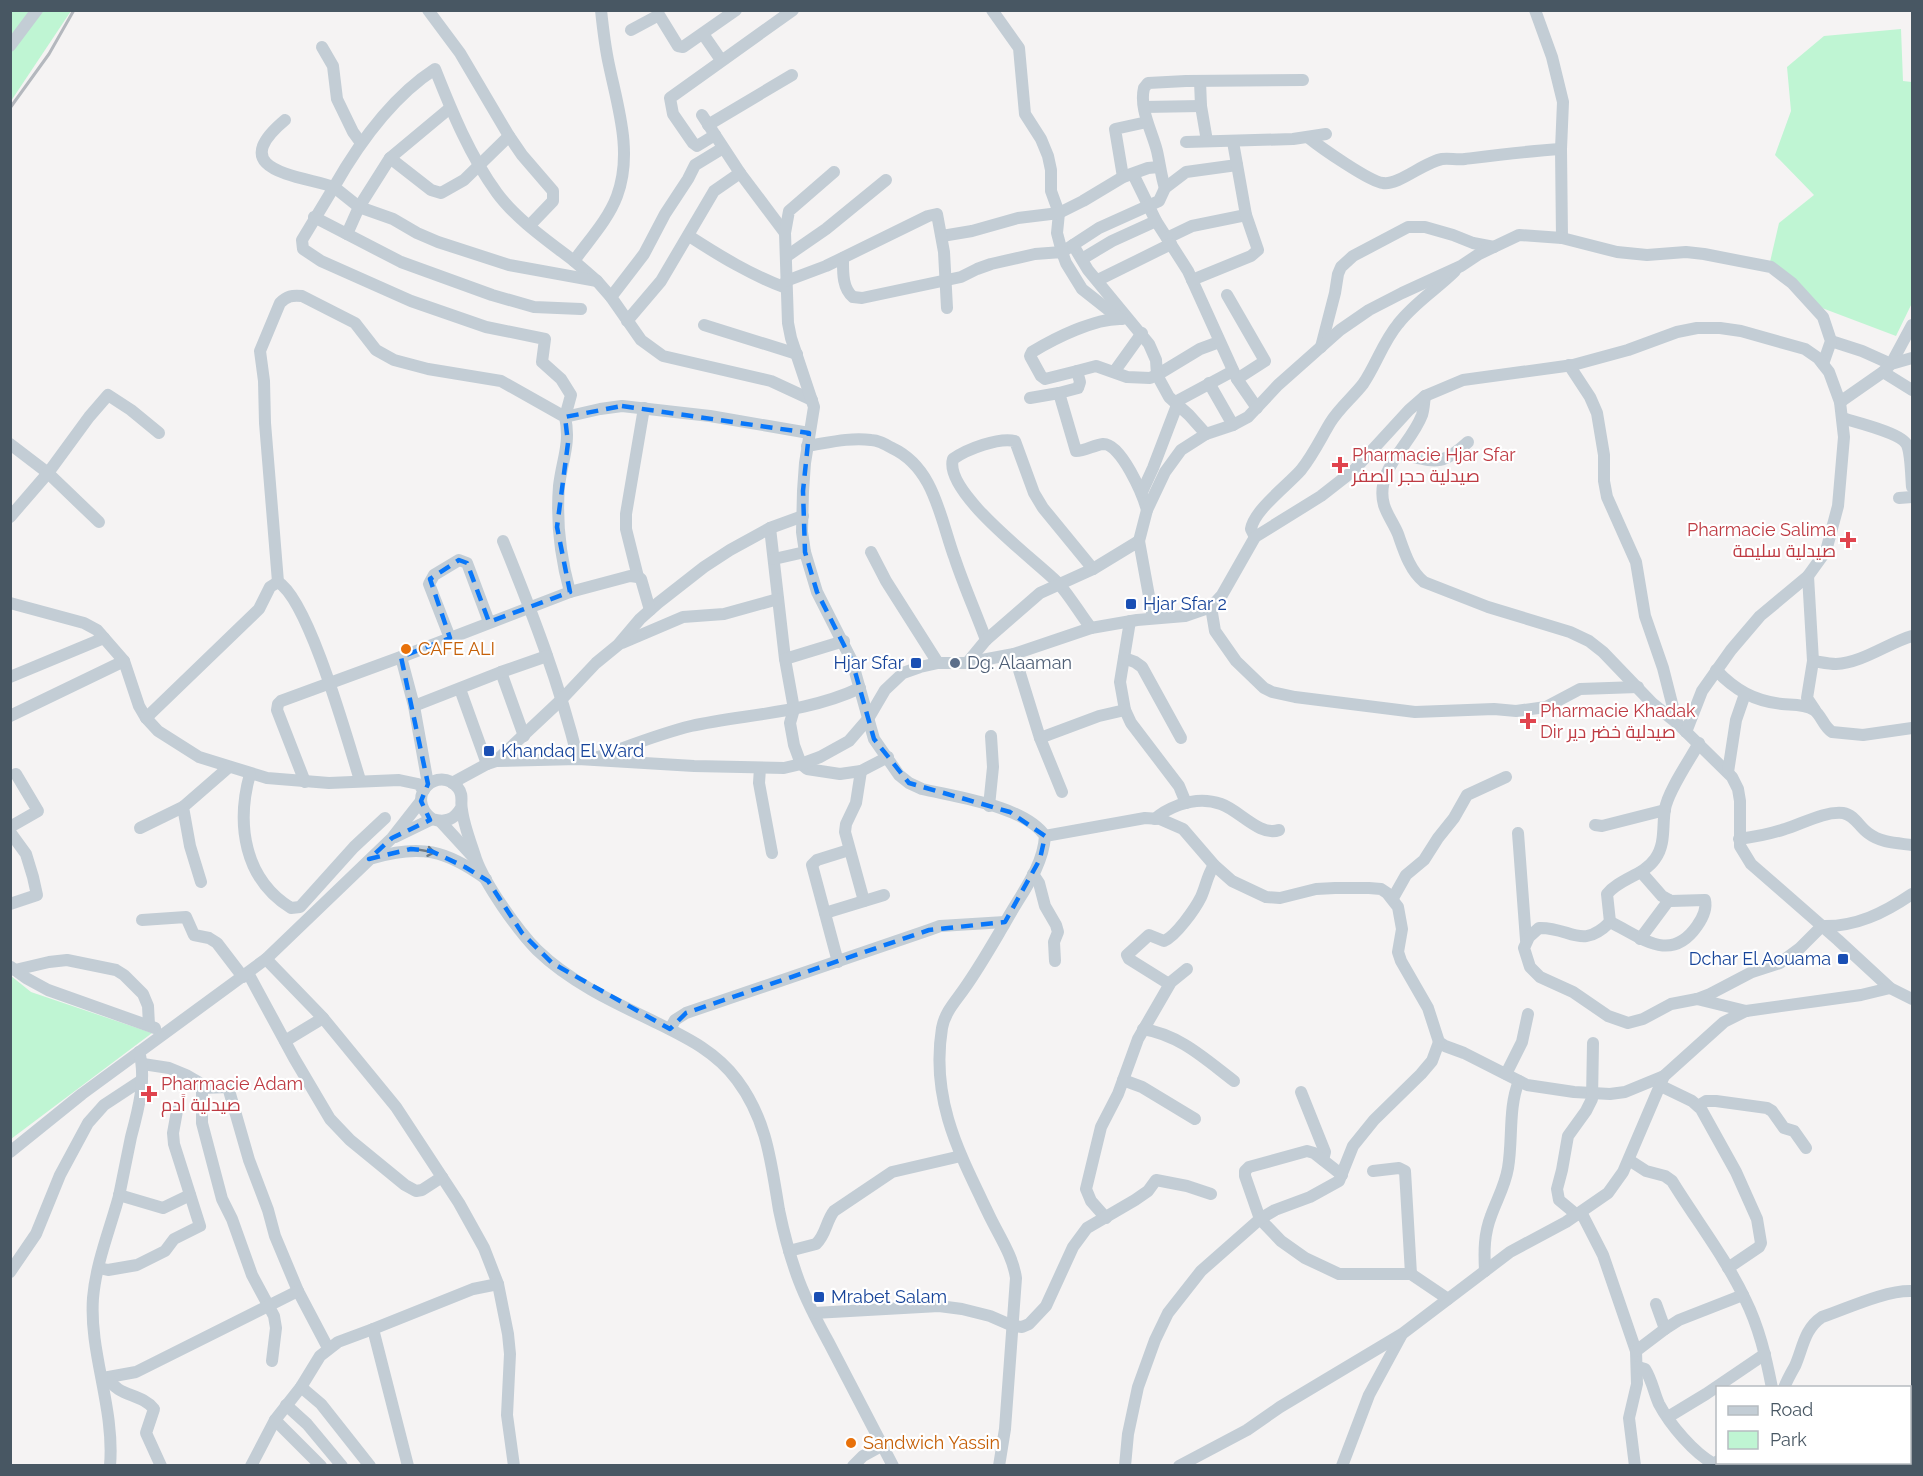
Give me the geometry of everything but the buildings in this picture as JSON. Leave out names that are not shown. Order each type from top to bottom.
[{"type":"street","points":[[10,46],[37,10]]},
{"type":"street","points":[[428,10],[460,53],[522,155],[553,191],[553,201],[530,225]]},
{"type":"street","points":[[574,261],[607,217],[617,196],[625,159],[617,93],[609,66],[602,10]]},
{"type":"street","points":[[792,75],[708,125],[700,145],[696,146],[693,143],[673,114],[670,99],[720,60],[793,10]]},
{"type":"street","points":[[992,10],[1019,48],[1025,114],[1041,139],[1048,156],[1051,190],[1059,213],[1057,233],[1067,248],[1082,259],[1125,319]]},
{"type":"street","points":[[1535,10],[1561,85],[1564,111],[1561,149],[1562,238]]},
{"type":"street","points":[[631,30],[657,15],[680,47],[683,47],[735,11]]},
{"type":"street","points":[[703,34],[720,60]]},
{"type":"street","points":[[322,47],[333,66],[337,99],[361,143]]},
{"type":"street","points":[[570,592],[562,565],[557,526],[560,476],[568,443],[565,417],[571,395],[561,379],[542,362],[545,339],[467,322],[411,301],[321,261],[306,252],[301,245],[314,217],[361,143],[409,89],[435,69],[450,108],[480,167],[498,194],[530,225],[597,280],[647,346],[663,356],[771,381],[813,400]]},
{"type":"street","points":[[1165,188],[1159,167],[1158,152],[1144,107],[1142,94],[1148,83],[1303,80]]},
{"type":"street","points":[[1200,81],[1201,106],[1207,141]]},
{"type":"street","points":[[1144,107],[1201,106]]},
{"type":"street","points":[[347,234],[359,207],[390,158],[450,108]]},
{"type":"street","points":[[285,120],[273,130],[262,148],[265,162],[270,168],[288,176],[310,179],[333,186],[359,207],[393,219],[427,238],[478,256],[536,271],[597,280]]},
{"type":"street","points":[[1147,122],[1115,129],[1128,176],[1192,280],[1235,375],[1257,408]]},
{"type":"street","points":[[708,125],[740,173],[785,233]]},
{"type":"street","points":[[1186,142],[1309,138],[1326,134]]},
{"type":"street","points":[[390,158],[431,190],[441,193],[454,188],[480,167],[509,136]]},
{"type":"street","points":[[1309,138],[1327,152],[1370,178],[1385,184],[1443,159],[1465,159],[1561,149]]},
{"type":"street","points":[[1192,280],[1256,253],[1258,250],[1246,215],[1233,142]]},
{"type":"street","points":[[611,297],[644,254],[664,214],[688,180],[695,165],[723,148]]},
{"type":"street","points":[[843,258],[843,274],[848,291],[856,298],[945,281],[991,264],[1067,248],[1099,228],[1159,201],[1165,188],[1190,171],[1237,165]]},
{"type":"street","points":[[942,236],[972,231],[1018,218],[1059,213],[1128,176],[1148,168],[1159,167]]},
{"type":"street","points":[[834,172],[789,211],[785,233],[788,322],[813,400],[813,418],[807,446],[803,491],[802,532],[805,552],[817,592],[844,641],[874,739],[899,775],[922,789],[990,806],[1022,817],[1040,829],[1045,836],[1043,851],[1033,874],[987,955],[951,1005],[942,1027],[940,1064],[948,1124],[1015,1270],[1017,1287],[1005,1429],[999,1466]]},
{"type":"street","points":[[627,321],[661,281],[714,191],[740,173]]},
{"type":"street","points":[[787,256],[826,230],[886,180]]},
{"type":"street","points":[[689,236],[762,279],[786,284],[936,214],[939,217],[942,236],[947,308]]},
{"type":"street","points":[[1098,280],[1192,226],[1246,215]]},
{"type":"street","points":[[314,217],[401,262],[492,295],[534,307],[581,309]]},
{"type":"street","points":[[1082,259],[1156,221]]},
{"type":"street","points":[[1321,347],[1338,274],[1341,267],[1353,256],[1407,228],[1425,227],[1473,243],[1495,247]]},
{"type":"street","points":[[1153,618],[1139,542],[1147,510],[1158,484],[1181,450],[1206,434],[1248,417],[1278,385],[1340,330],[1369,310],[1461,266],[1479,254],[1518,235],[1562,238],[1617,252],[1647,255],[1695,253],[1771,267],[1792,283],[1823,317],[1831,341],[1823,364]]},
{"type":"street","points":[[1067,248],[1072,275],[1082,289],[1142,333],[1156,360],[1157,375],[1169,397],[1206,434]]},
{"type":"street","points":[[1255,537],[1251,529],[1256,516],[1303,468],[1336,414],[1362,385],[1398,323],[1461,266]]},
{"type":"street","points":[[278,582],[260,351],[280,303],[284,298],[294,295],[302,296],[356,323],[376,350],[394,360],[428,369],[501,381],[565,417],[622,406],[710,416],[809,433]]},
{"type":"street","points":[[1142,492],[1177,403],[1184,396],[1209,383],[1235,375],[1265,361],[1227,295]]},
{"type":"street","points":[[1125,319],[1111,319],[1068,333],[1039,348],[1031,354],[1032,360],[1045,379],[1096,366],[1122,376],[1150,378],[1200,349],[1219,342]]},
{"type":"street","points":[[1887,368],[1912,325]]},
{"type":"street","points":[[704,326],[797,354]]},
{"type":"street","points":[[491,763],[578,759],[760,768],[784,768],[801,764],[820,757],[849,741],[868,719],[885,690],[903,673],[920,666],[938,663],[967,663],[1014,654],[1090,628],[1153,618],[1185,616],[1211,607],[1222,595],[1255,537],[1321,496],[1353,471],[1409,410],[1425,396],[1463,380],[1569,365],[1628,350],[1697,327],[1741,331],[1805,349],[1818,357],[1835,385],[1840,402],[1844,437],[1839,506],[1826,551],[1808,576],[1760,616],[1716,670],[1682,727]]},
{"type":"street","points":[[1114,372],[1142,333]]},
{"type":"street","points":[[1831,341],[1862,351],[1887,368],[1912,390]]},
{"type":"street","points":[[1840,402],[1887,368],[1912,358]]},
{"type":"street","points":[[1569,365],[1590,396],[1597,413],[1607,497],[1636,562],[1646,616],[1682,727]]},
{"type":"street","points":[[1030,398],[1078,388],[1080,382],[1077,371]]},
{"type":"street","points":[[1209,383],[1233,425]]},
{"type":"street","points":[[1059,393],[1076,451],[1102,444],[1110,446],[1118,453],[1142,492],[1147,510]]},
{"type":"street","points":[[10,517],[48,473],[108,395],[159,433]]},
{"type":"street","points":[[1425,396],[1423,413],[1400,454],[1393,459],[1384,480],[1379,512],[1394,524],[1413,571],[1422,580],[1488,607],[1570,632],[1603,652],[1652,703],[1682,727],[1728,772],[1738,789],[1739,839],[1743,854],[1751,864],[1890,988],[1912,999]]},
{"type":"street","points":[[644,408],[626,514],[626,529],[638,577],[650,610]]},
{"type":"street","points":[[1842,418],[1904,441],[1908,451],[1912,487]]},
{"type":"street","points":[[807,446],[872,440],[896,449],[915,463],[922,472],[940,511],[954,559],[986,640]]},
{"type":"street","points":[[1090,628],[1060,585],[966,497],[952,469],[953,459],[962,453],[985,445],[1015,441],[1034,494],[1093,569]]},
{"type":"street","points":[[1400,454],[1444,460],[1468,442]]},
{"type":"street","points":[[10,444],[48,473],[99,522]]},
{"type":"street","points":[[1899,498],[1912,496]]},
{"type":"street","points":[[452,783],[491,763],[524,736],[596,663],[618,645],[650,610],[704,567],[770,528],[803,516]]},
{"type":"street","points":[[770,528],[785,659],[794,709],[790,723],[794,745],[801,764],[807,769],[840,774],[861,771],[888,757]]},
{"type":"street","points":[[502,542],[530,607],[578,759]]},
{"type":"street","points":[[967,663],[986,640],[1041,593],[1093,569],[1139,542]]},
{"type":"street","points":[[774,559],[805,552]]},
{"type":"street","points":[[871,552],[886,581],[938,663]]},
{"type":"street","points":[[450,638],[429,584],[434,574],[459,560],[466,563],[489,622]]},
{"type":"street","points":[[304,782],[277,707],[281,701],[570,592],[630,576],[638,577]]},
{"type":"street","points":[[1808,576],[1813,661],[1807,698],[1815,710],[1832,732],[1863,735],[1912,728]]},
{"type":"street","points":[[278,582],[284,586],[296,606],[330,683],[360,780]]},
{"type":"street","points":[[146,718],[259,609],[270,587],[278,582]]},
{"type":"street","points":[[618,645],[672,620],[724,614],[778,599]]},
{"type":"street","points":[[661,600],[672,620]]},
{"type":"street","points":[[10,603],[84,623],[97,630],[124,661],[139,706],[146,718],[158,731],[199,757],[267,778],[304,782],[410,781],[418,784],[424,792]]},
{"type":"street","points":[[1211,607],[1215,631],[1231,655],[1264,688],[1282,695],[1415,712],[1494,709],[1516,711],[1546,707],[1580,689],[1638,687]]},
{"type":"street","points":[[1130,621],[1120,682],[1125,710],[1131,723],[1179,786],[1186,803]]},
{"type":"street","points":[[1813,661],[1837,664],[1847,662],[1912,636]]},
{"type":"street","points":[[10,677],[104,638]]},
{"type":"street","points":[[785,659],[844,641]]},
{"type":"street","points":[[1014,654],[1040,738],[1062,792]]},
{"type":"street","points":[[414,706],[547,656]]},
{"type":"street","points":[[401,657],[414,706],[424,792],[422,808],[477,861]]},
{"type":"street","points":[[1124,658],[1142,667],[1181,738]]},
{"type":"street","points":[[10,716],[124,661]]},
{"type":"street","points":[[1716,670],[1726,681],[1745,694],[1770,702],[1815,710]]},
{"type":"street","points":[[501,672],[524,736]]},
{"type":"street","points":[[591,760],[666,732],[794,709],[839,698],[860,688]]},
{"type":"street","points":[[460,689],[491,763]]},
{"type":"street","points":[[1728,772],[1736,720],[1745,694]]},
{"type":"street","points":[[1040,738],[1099,716],[1125,710]]},
{"type":"street","points":[[990,806],[993,767],[991,736]]},
{"type":"street","points":[[1610,922],[1607,894],[1612,888],[1641,872],[1657,855],[1669,799],[1699,743]]},
{"type":"street","points":[[140,828],[183,807],[229,767]]},
{"type":"street","points":[[760,768],[759,783],[772,853]]},
{"type":"street","points":[[474,771],[461,794],[461,808],[477,861],[522,933],[552,963],[592,990],[685,1036],[723,1062],[748,1096],[759,1116],[768,1142],[789,1251],[800,1283],[893,1466]]},
{"type":"street","points":[[861,771],[856,803],[844,829],[864,901]]},
{"type":"street","points":[[10,827],[38,811],[16,774]]},
{"type":"street","points":[[250,774],[245,792],[244,818],[248,850],[255,872],[277,897],[291,908],[300,907],[365,836],[385,818]]},
{"type":"street","points":[[1393,898],[1406,876],[1424,860],[1454,818],[1467,795],[1506,777]]},
{"type":"street","points":[[10,1152],[82,1094],[141,1058],[164,1035],[266,959],[392,838],[424,792],[440,780],[452,783],[461,794]]},
{"type":"street","points":[[1155,819],[1160,814],[1186,803],[1206,801],[1222,804],[1267,831],[1279,830]]},
{"type":"street","points":[[183,807],[190,846],[201,882]]},
{"type":"street","points":[[392,838],[436,820],[453,818],[461,808]]},
{"type":"street","points":[[1595,825],[1602,826],[1665,810]]},
{"type":"street","points":[[1739,839],[1759,837],[1841,813],[1853,818],[1868,833],[1878,838],[1890,843],[1912,845]]},
{"type":"street","points":[[1045,836],[1145,818],[1155,819],[1171,822],[1183,829],[1214,865],[1232,880],[1266,897],[1280,898],[1316,889],[1381,889],[1393,898],[1398,907],[1402,929],[1398,952],[1401,962],[1428,1008],[1439,1042],[1432,1061],[1374,1120],[1353,1146],[1339,1181],[1260,1219],[1201,1270],[1168,1313],[1155,1340],[1138,1387],[1128,1434],[1125,1466]]},
{"type":"street","points":[[10,832],[26,854],[36,896],[10,904]]},
{"type":"street","points":[[1518,833],[1526,940],[1524,948],[1534,973],[1546,981],[1573,992],[1615,1020],[1623,1022],[1635,1022],[1671,1004],[1697,999],[1752,972],[1780,963],[1800,948],[1822,926],[1840,927],[1878,915],[1912,894]]},
{"type":"street","points":[[369,859],[411,849],[431,851],[488,881]]},
{"type":"street","points":[[838,962],[812,865],[817,860],[849,850]]},
{"type":"street","points":[[1169,984],[1129,959],[1127,955],[1149,934],[1164,942],[1170,938],[1198,902],[1214,865]]},
{"type":"street","points":[[1610,922],[1627,929],[1640,939],[1659,946],[1668,946],[1683,941],[1696,929],[1705,910],[1705,900],[1669,900],[1662,896],[1641,872]]},
{"type":"street","points":[[1033,874],[1040,883],[1045,906],[1058,932],[1054,942],[1056,961]]},
{"type":"street","points":[[314,892],[325,903]]},
{"type":"street","points":[[825,913],[884,895]]},
{"type":"street","points":[[1640,939],[1669,900]]},
{"type":"street","points":[[142,920],[186,917],[194,935],[209,938],[217,943],[246,975],[330,1119],[344,1135],[416,1191],[422,1190],[442,1177]]},
{"type":"street","points":[[670,1029],[675,1020],[686,1013],[940,926],[1005,922]]},
{"type":"street","points":[[1526,940],[1539,928],[1587,937],[1610,922]]},
{"type":"street","points":[[266,959],[323,1018],[396,1107],[473,1226],[498,1284],[508,1334],[510,1354],[507,1415],[514,1466]]},
{"type":"street","points":[[13,968],[67,960],[116,970],[142,993],[148,1006],[149,1025]]},
{"type":"street","points":[[13,968],[48,990],[149,1025],[164,1035]]},
{"type":"street","points":[[1106,1218],[1091,1201],[1086,1189],[1101,1127],[1130,1064],[1134,1046],[1143,1029],[1169,984],[1187,969]]},
{"type":"street","points":[[1179,1466],[1247,1430],[1280,1407],[1402,1334],[1510,1252],[1579,1213],[1613,1187],[1629,1160],[1662,1081],[1717,1027],[1746,1011],[1861,995],[1890,988]]},
{"type":"street","points":[[1697,999],[1746,1011]]},
{"type":"street","points":[[1506,1074],[1522,1042],[1528,1014]]},
{"type":"street","points":[[285,1041],[323,1018]]},
{"type":"street","points":[[1143,1029],[1170,1036],[1191,1047],[1234,1081]]},
{"type":"street","points":[[1439,1042],[1527,1084],[1593,1093],[1625,1092],[1662,1081]]},
{"type":"street","points":[[1593,1043],[1593,1093],[1586,1111],[1568,1136],[1557,1189],[1559,1200],[1579,1213],[1603,1255],[1636,1351],[1637,1384],[1629,1418],[1635,1466]]},
{"type":"street","points":[[110,1466],[111,1439],[105,1378],[93,1299],[119,1195],[139,1099],[142,1080],[141,1058]]},
{"type":"street","points":[[141,1058],[186,1075],[198,1082],[202,1088],[202,1123],[219,1188],[252,1275],[269,1306],[276,1328],[272,1361]]},
{"type":"street","points":[[10,1272],[36,1234],[60,1175],[88,1123],[104,1106],[142,1080]]},
{"type":"street","points":[[1123,1080],[1142,1088],[1195,1119]]},
{"type":"street","points":[[1485,1270],[1485,1238],[1491,1215],[1506,1182],[1511,1147],[1513,1098],[1519,1081]]},
{"type":"street","points":[[1662,1081],[1692,1101],[1706,1117],[1736,1172],[1760,1231],[1759,1247],[1728,1268]]},
{"type":"street","points":[[202,1088],[228,1087],[242,1138],[275,1236],[298,1291],[328,1348]]},
{"type":"street","points":[[1301,1092],[1325,1152],[1323,1160]]},
{"type":"street","points":[[1698,1106],[1706,1101],[1716,1101],[1767,1108],[1772,1110],[1784,1128],[1794,1131],[1806,1148]]},
{"type":"street","points":[[99,1268],[118,1269],[137,1264],[165,1251],[174,1239],[200,1226],[174,1144],[173,1133],[177,1111]]},
{"type":"street","points":[[1342,1175],[1311,1152],[1303,1151],[1249,1167],[1245,1171],[1260,1219],[1290,1248],[1330,1271],[1350,1274],[1411,1274],[1448,1299]]},
{"type":"street","points":[[789,1251],[820,1242],[834,1210],[885,1175],[961,1156]]},
{"type":"street","points":[[1629,1160],[1646,1171],[1665,1176],[1672,1181],[1728,1268],[1743,1295],[1756,1327],[1765,1354],[1772,1386]]},
{"type":"street","points":[[1373,1171],[1400,1168],[1405,1171],[1411,1274]]},
{"type":"street","points":[[814,1314],[848,1310],[939,1306],[990,1316],[1022,1328],[1046,1306],[1073,1247],[1087,1228],[1148,1191],[1156,1180],[1187,1186],[1211,1194]]},
{"type":"street","points":[[119,1195],[163,1208],[190,1195]]},
{"type":"street","points":[[251,1466],[275,1420],[302,1387],[320,1356],[328,1348],[473,1289],[498,1284]]},
{"type":"street","points":[[105,1378],[136,1372],[298,1291]]},
{"type":"street","points":[[1785,1386],[1808,1331],[1822,1317],[1901,1291],[1912,1291]]},
{"type":"street","points":[[1636,1351],[1680,1320],[1743,1295]]},
{"type":"street","points":[[1656,1304],[1665,1329]]},
{"type":"street","points":[[373,1329],[408,1466]]},
{"type":"street","points":[[1342,1466],[1372,1387],[1402,1334]]},
{"type":"street","points":[[1718,1386],[1765,1354]]},
{"type":"street","points":[[1638,1367],[1646,1369],[1660,1407],[1692,1448],[1703,1459],[1714,1464],[1716,1462]]},
{"type":"street","points":[[105,1378],[120,1392],[140,1399],[152,1407],[154,1411],[147,1433],[161,1466]]},
{"type":"street","points":[[302,1387],[321,1404],[370,1466]]},
{"type":"street","points":[[1668,1417],[1716,1387]]},
{"type":"street","points":[[286,1405],[308,1424],[342,1466]]},
{"type":"street","points":[[275,1420],[321,1466]]},
{"type":"street","points":[[853,1466],[863,1456],[883,1445]]},
{"type":"highlighted area","points":[[622,406],[809,433],[803,491],[805,552],[817,592],[852,661],[874,739],[909,783],[1010,812],[1045,836],[1040,859],[1005,922],[929,930],[686,1013],[670,1029],[552,963],[522,933],[488,881],[465,867],[431,851],[411,849],[369,859],[392,838],[430,820],[421,801],[428,784],[401,657],[450,638],[430,579],[459,560],[467,563],[489,622],[570,592],[557,527],[568,443],[565,417]]},
{"type":"green space","points":[[11,11],[71,11],[11,101]]},
{"type":"green space","points":[[1901,29],[1903,81],[1912,82],[1912,303],[1896,336],[1822,308],[1770,262],[1779,223],[1814,195],[1775,155],[1791,111],[1787,67],[1824,36]]},
{"type":"green space","points":[[11,976],[31,992],[152,1033],[11,1139]]},
{"type":"railway","points":[[10,108],[49,54],[74,10]]},
{"type":"place","name":"Pharmacie Hjar Sfar صيدلية حجر الصفر","points":[[1340,465]]},
{"type":"place","name":"Pharmacie Salima صيدلية سليمة","points":[[1848,540]]},
{"type":"place","name":"Hjar Sfar 2","points":[[1131,604]]},
{"type":"place","name":"CAFE ALI","points":[[406,649]]},
{"type":"place","name":"Hjar Sfar","points":[[916,663]]},
{"type":"place","name":"Dg. Alaaman","points":[[955,663]]},
{"type":"place","name":"Pharmacie Khadak Dir صيدلية خضر دير","points":[[1528,721]]},
{"type":"place","name":"Khandaq El Ward","points":[[489,751]]},
{"type":"place","name":"Dchar El Aouama","points":[[1843,959]]},
{"type":"place","name":"Pharmacie Adam صيدلية اًدم","points":[[149,1094]]},
{"type":"place","name":"Mrabet Salam","points":[[819,1297]]},
{"type":"place","name":"Sandwich Yassin","points":[[851,1443]]}]
